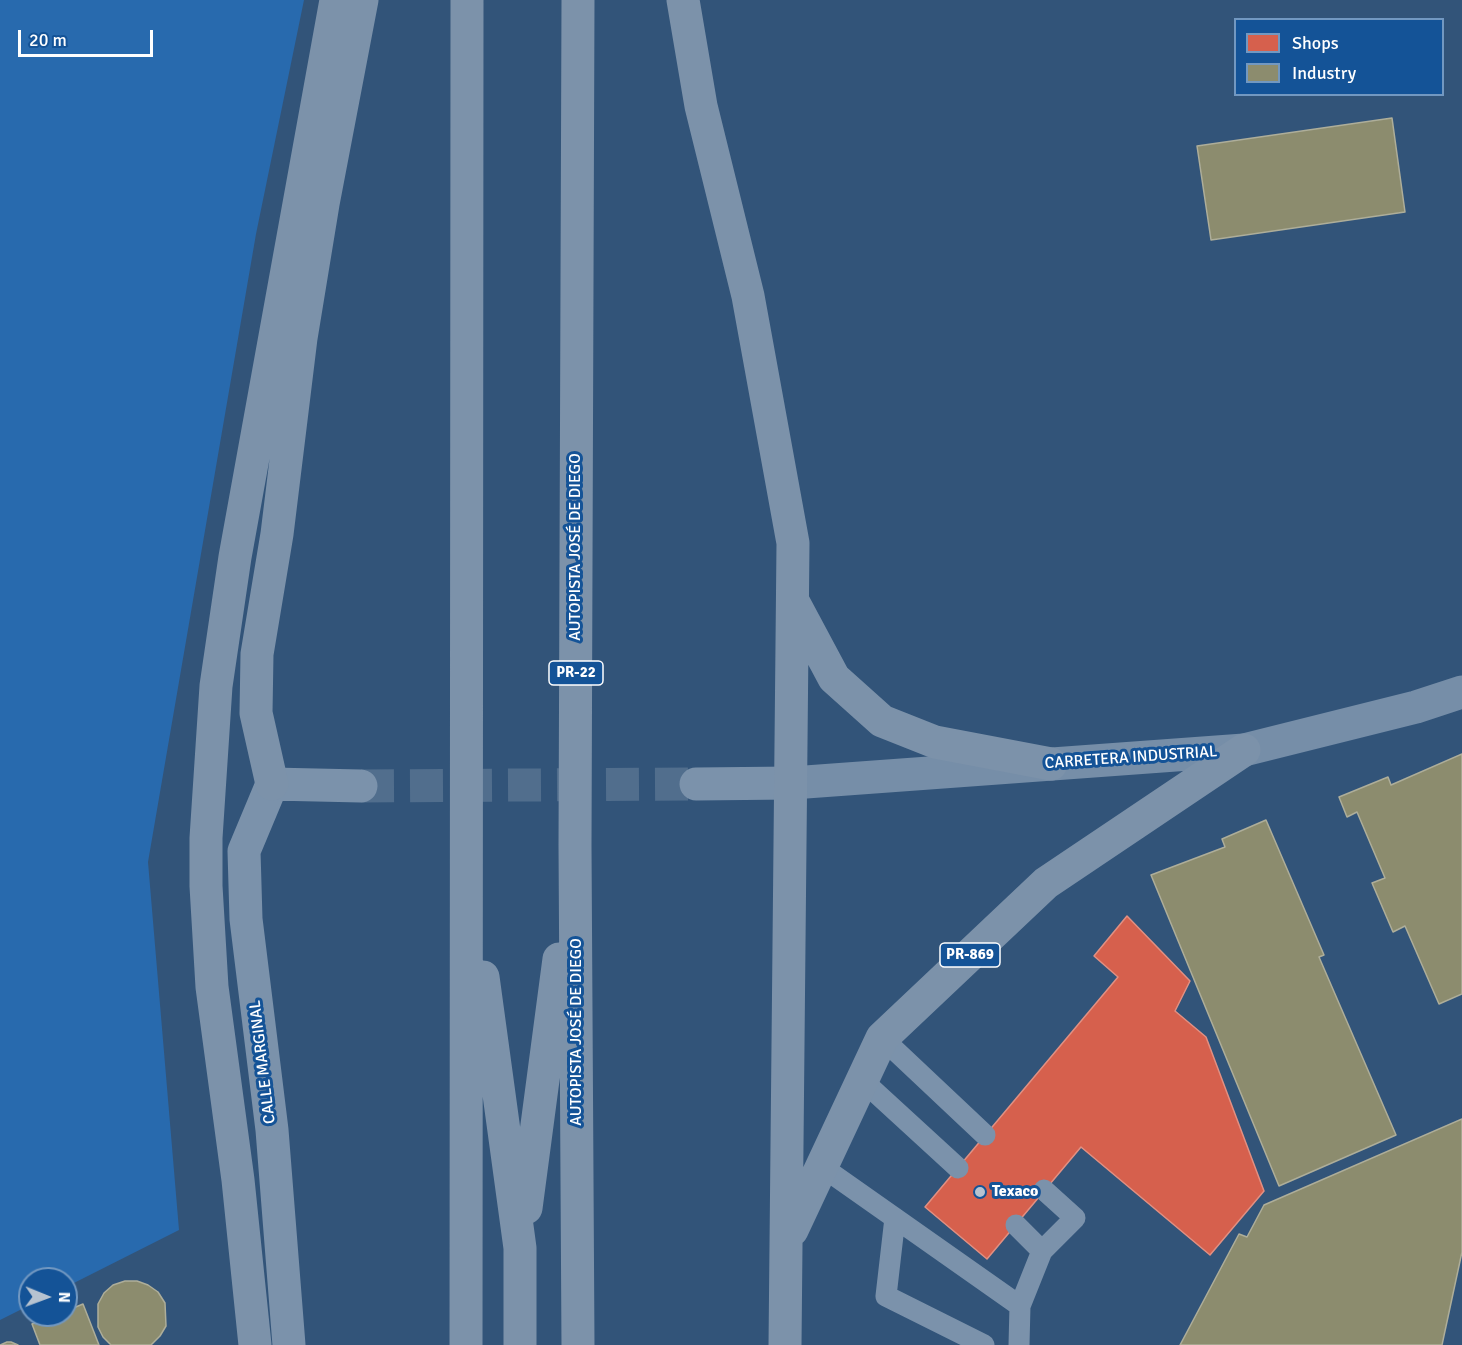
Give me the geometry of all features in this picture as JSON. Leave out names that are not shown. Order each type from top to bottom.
[{"type":"highway","points":[[255,1345],[238,1180],[212,987],[206,874],[210,782],[216,686],[235,556],[336,0]]},
{"type":"highway","points":[[272,784],[256,712],[257,654],[278,534],[303,327],[323,204],[362,0]]},
{"type":"highway","points":[[466,1345],[467,0]]},
{"type":"highway","name":"AUTOPISTA JOSÉ DE DIEGO","points":[[578,0],[575,844],[578,1345]]},
{"type":"highway","points":[[683,0],[701,106],[748,296],[794,543],[787,1240]]},
{"type":"highway","points":[[793,602],[834,678],[882,721],[935,741],[1051,764]]},
{"type":"highway","name":"PR-869","points":[[785,1345],[787,1240],[882,1038],[1046,883],[1244,750]]},
{"type":"highway","points":[[520,1345],[520,1248],[575,844]]},
{"type":"highway","points":[[466,855],[520,1248]]},
{"type":"street","name":"CARRETERA INDUSTRIAL","points":[[792,783],[1244,750],[1416,707],[1462,692]]},
{"type":"street","points":[[696,784],[792,783]]},
{"type":"street","points":[[272,784],[361,786]]},
{"type":"street","name":"CALLE MARGINAL","points":[[272,784],[244,851],[246,907],[272,1130],[289,1345]]},
{"type":"lane","points":[[882,1038],[985,1135]]},
{"type":"lane","points":[[862,1080],[958,1168]]},
{"type":"lane","points":[[821,1167],[1020,1306]]},
{"type":"lane","points":[[1019,1345],[1020,1306],[1042,1251],[1075,1218],[1044,1190]]},
{"type":"lane","points":[[895,1218],[886,1296],[984,1345]]},
{"type":"lane","points":[[1016,1225],[1042,1251]]},
{"type":"shaded area","points":[[0,0],[304,0],[256,234],[148,862],[179,1230],[78,1281],[78,1267],[18,1267],[18,1311],[0,1320]]},
{"type":"building: Shops","points":[[1127,916],[1190,981],[1175,1011],[1206,1037],[1264,1191],[1210,1255],[1081,1147],[987,1259],[925,1207],[1118,977],[1094,956]]},
{"type":"building: Industry","points":[[1392,118],[1405,212],[1211,240],[1197,146]]},
{"type":"building: Industry","points":[[1462,754],[1462,994],[1439,1004],[1405,926],[1393,932],[1372,883],[1385,878],[1357,812],[1347,817],[1339,797],[1388,777],[1391,785]]},
{"type":"building: Industry","points":[[1266,820],[1324,955],[1319,957],[1396,1135],[1279,1186],[1151,875],[1225,847],[1222,839]]},
{"type":"building: Industry","points":[[1462,1119],[1462,1252],[1442,1345],[1180,1345],[1239,1234],[1247,1237],[1264,1205]]},
{"type":"building: Industry","points":[[125,1281],[137,1281],[148,1285],[158,1292],[165,1303],[166,1326],[151,1345],[111,1345],[103,1337],[98,1327],[98,1304],[104,1293],[113,1285]]},
{"type":"building: Industry","points":[[83,1304],[99,1345],[40,1345],[33,1327],[78,1327],[78,1306]]},
{"type":"building: Industry","points":[[11,1342],[18,1345],[0,1345]]},
{"type":"tunnel","points":[[361,786],[696,784]]},
{"type":"place","name":"Texaco","points":[[980,1192]]}]
